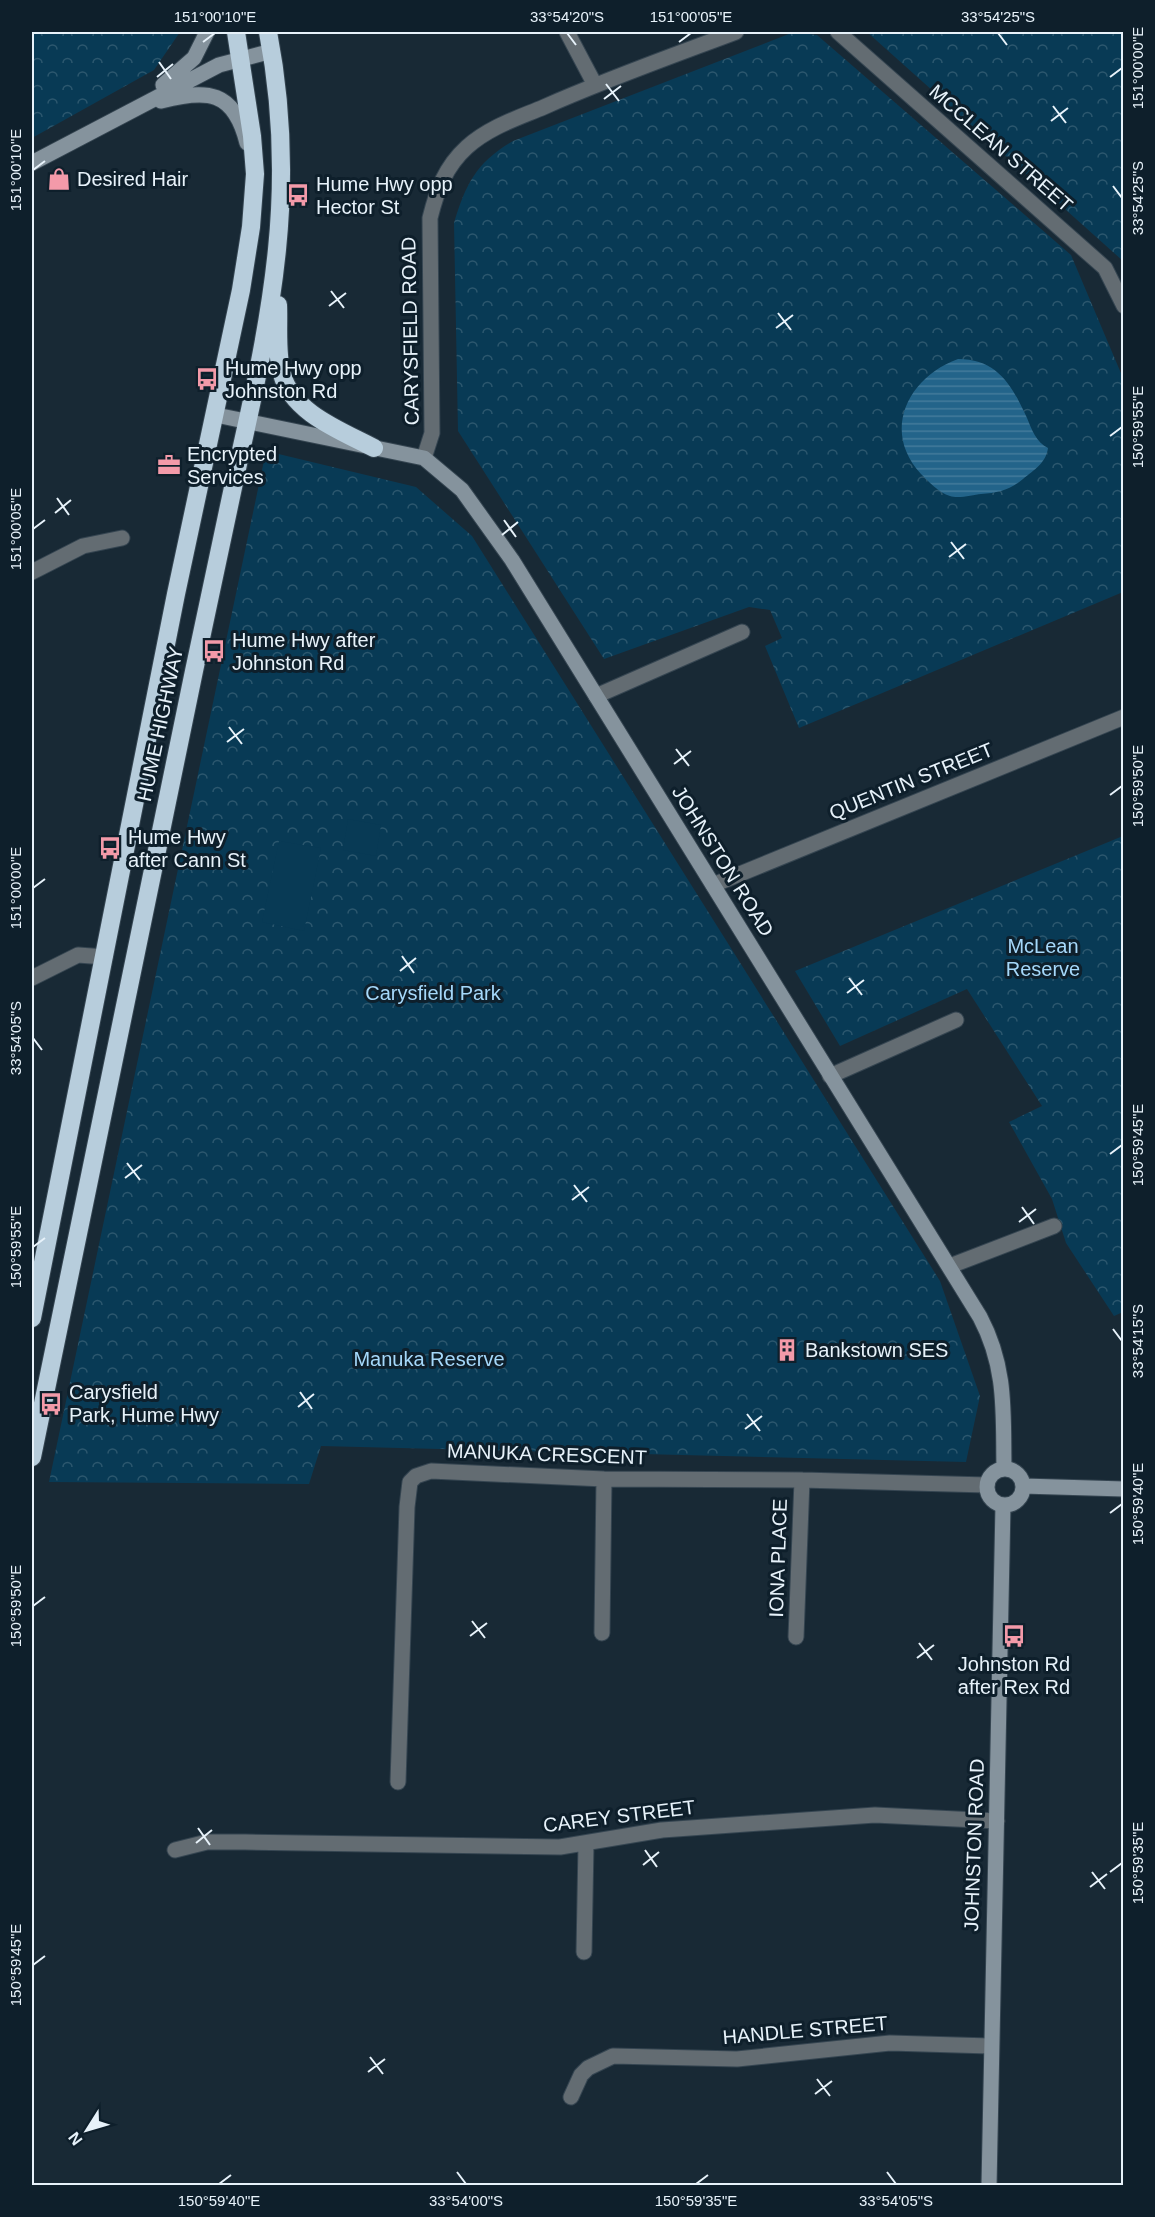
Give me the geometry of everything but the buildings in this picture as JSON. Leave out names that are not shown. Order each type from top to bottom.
[{"type":"highway","name":"HUME HIGHWAY","points":[[32,1318],[176,594],[241,290],[251,227],[255,174],[252,136],[236,32]]},
{"type":"highway","name":"HUME HIGHWAY","points":[[32,1457],[257,384],[277,267],[282,189],[281,114],[268,32]]},
{"type":"highway","points":[[277,267],[281,372],[284,382],[302,406],[374,448]]},
{"type":"street","points":[[135,108],[194,58],[207,32]]},
{"type":"street","points":[[567,32],[595,85]]},
{"type":"street","name":"CARYSFIELD ROAD","points":[[424,458],[432,433],[430,218],[437,189],[447,170],[477,139],[504,124],[595,85],[736,32]]},
{"type":"street","name":"MCCLEAN STREET","points":[[838,32],[1105,268],[1124,306]]},
{"type":"street","points":[[32,163],[219,65],[272,51]]},
{"type":"street","points":[[135,108],[186,96],[203,94],[220,98],[234,110],[240,123],[255,174]]},
{"type":"street","name":"JOHNSTON ROAD","points":[[216,414],[424,458],[462,490],[478,511],[513,560],[830,1076],[950,1266],[988,1332],[1000,1367],[1004,1468]]},
{"type":"street","points":[[32,572],[83,546],[122,538]]},
{"type":"street","points":[[596,696],[742,632]]},
{"type":"street","name":"QUENTIN STREET","points":[[714,885],[1124,717]]},
{"type":"street","points":[[32,978],[78,955],[105,957]]},
{"type":"street","points":[[830,1076],[956,1020]]},
{"type":"street","points":[[950,1266],[1054,1226]]},
{"type":"street","points":[[1004,1468],[1015,1472],[1023,1486],[1015,1502],[1003,1505],[992,1500],[987,1485],[993,1472],[1004,1468]]},
{"type":"street","name":"MANUKA CRESCENT","points":[[398,1782],[407,1507],[410,1482],[423,1472],[450,1471],[603,1479],[802,1480],[987,1485]]},
{"type":"street","points":[[602,1633],[603,1479]]},
{"type":"street","name":"IONA PLACE","points":[[796,1637],[802,1480]]},
{"type":"street","points":[[1023,1486],[1124,1489]]},
{"type":"street","name":"JOHNSTON ROAD","points":[[989,2186],[990,2046],[1003,1505]]},
{"type":"street","name":"CAREY STREET","points":[[175,1850],[207,1842],[560,1847],[662,1830],[875,1815],[997,1821]]},
{"type":"street","points":[[584,1952],[586,1844]]},
{"type":"street","name":"HANDLE STREET","points":[[571,2097],[581,2075],[588,2068],[613,2056],[737,2059],[890,2043],[990,2046]]},
{"type":"green space","points":[[32,32],[180,32],[154,70],[32,138]]},
{"type":"green space","points":[[794,32],[817,35],[1071,255],[1123,378],[1123,592],[799,728],[765,646],[782,638],[770,610],[749,607],[604,659],[458,431],[454,223],[463,196],[475,175],[490,157],[513,141]]},
{"type":"green space","points":[[867,32],[1123,32],[1123,261]]},
{"type":"green space","name":"Carysfield Park","points":[[266,451],[416,487],[472,536],[940,1281],[980,1396],[966,1462],[321,1446],[309,1484],[49,1482]]},
{"type":"green space","points":[[348,819],[381,825],[376,856],[343,850]]},
{"type":"green space","name":"McLean Reserve","points":[[1123,836],[1123,1312],[1114,1316],[1066,1243],[1052,1199],[1009,1122],[1042,1106],[967,989],[840,1046],[795,971]]},
{"type":"green space","points":[[279,841],[321,848],[304,931],[262,922]]},
{"type":"shaded area","points":[[958,359],[983,364],[1002,376],[1015,395],[1035,435],[1048,448],[1039,466],[1018,483],[1004,490],[961,497],[946,494],[934,487],[921,474],[909,457],[903,440],[902,423],[906,407],[914,392],[940,367]]},
{"type":"place","name":"Desired Hair","points":[[59,179]]},
{"type":"place","name":"Hume Hwy opp Hector St","points":[[298,195]]},
{"type":"place","name":"Hume Hwy opp Johnston Rd","points":[[207,379]]},
{"type":"place","name":"Encrypted Services","points":[[169,465]]},
{"type":"place","name":"Hume Hwy after Johnston Rd","points":[[214,651]]},
{"type":"place","name":"Hume Hwy after Cann St","points":[[110,848]]},
{"type":"place","name":"Bankstown SES","points":[[787,1350]]},
{"type":"place","name":"Carysfield Park, Hume Hwy","points":[[51,1404]]},
{"type":"place","name":"Johnston Rd after Rex Rd","points":[[1014,1636]]},
{"type":"park label","name":"Manuka Reserve","points":[[429,1359]]}]
